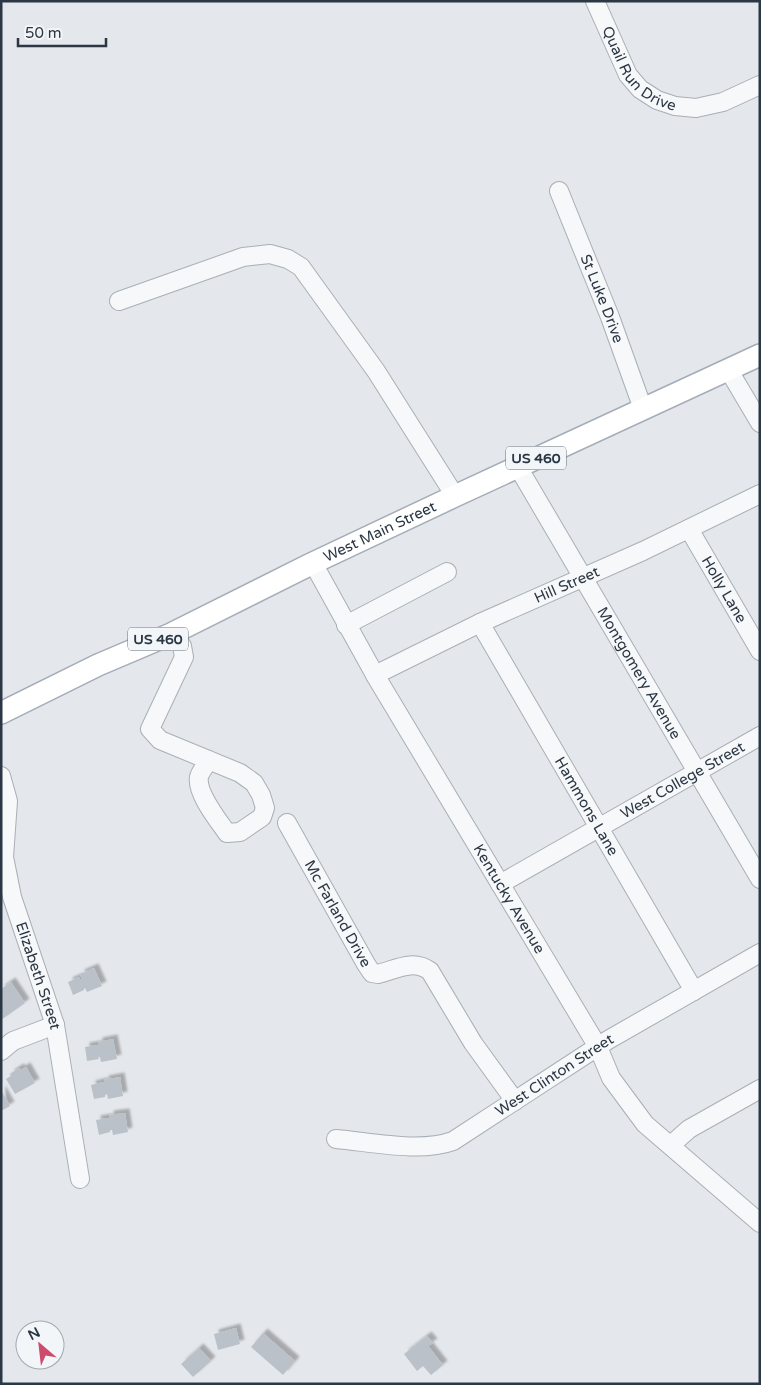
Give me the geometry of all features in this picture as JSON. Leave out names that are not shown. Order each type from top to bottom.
[{"type":"main road","name":"West Main Street","points":[[1,713],[98,665],[171,634],[313,563],[455,496],[760,355]]},
{"type":"street","name":"Quail Run Drive","points":[[595,1],[628,75],[640,89],[657,100],[675,106],[696,108],[723,102],[760,85]]},
{"type":"street","name":"St Luke Drive","points":[[559,191],[616,334],[643,408]]},
{"type":"street","points":[[120,301],[243,257],[270,254],[288,258],[301,267],[376,371],[455,496]]},
{"type":"street","points":[[728,369],[760,423]]},
{"type":"street","name":"Montgomery Avenue","points":[[518,467],[760,878]]},
{"type":"street","name":"Hill Street","points":[[375,675],[480,623],[689,529],[760,494]]},
{"type":"street","name":"Holly Lane","points":[[689,529],[760,650]]},
{"type":"street","name":"Kentucky Avenue","points":[[313,563],[375,675],[598,1047],[610,1078],[645,1124],[760,1223]]},
{"type":"street","points":[[346,625],[447,572]]},
{"type":"street","name":"Hammons Lane","points":[[480,623],[694,991]]},
{"type":"street","points":[[171,634],[182,646],[184,657],[150,729],[160,740],[209,760]]},
{"type":"street","name":"West College Street","points":[[500,884],[760,736]]},
{"type":"street","name":"Elizabeth Street","points":[[1,776],[8,801],[3,857],[12,897],[55,1025],[80,1179]]},
{"type":"street","name":"Mc Farland Drive","points":[[287,823],[372,973],[378,974],[414,964],[423,966],[430,971],[473,1043],[515,1101]]},
{"type":"street","name":"West Clinton Street","points":[[336,1139],[422,1147],[441,1145],[453,1141],[598,1047],[760,953]]},
{"type":"street","points":[[1,1051],[13,1041],[55,1025]]},
{"type":"street","points":[[671,1145],[690,1129],[760,1088]]},
{"type":"building","points":[[94,968],[102,986],[87,992],[84,988],[84,990],[73,995],[68,982],[79,977],[82,979],[80,974]]},
{"type":"building","points":[[11,982],[25,1003],[1,1020],[1,989]]},
{"type":"building","points":[[113,1039],[117,1059],[101,1062],[100,1057],[98,1057],[99,1059],[87,1061],[85,1047],[97,1045],[98,1047],[98,1042]]},
{"type":"building","points":[[26,1067],[35,1083],[15,1094],[6,1079],[19,1068],[21,1070]]},
{"type":"building","points":[[120,1077],[123,1096],[108,1099],[107,1094],[105,1097],[94,1099],[91,1085],[103,1082],[104,1085],[104,1080]]},
{"type":"building","points":[[1,1090],[10,1106],[1,1111]]},
{"type":"building","points":[[125,1113],[128,1132],[113,1135],[112,1130],[110,1130],[110,1132],[99,1135],[96,1120],[108,1118],[110,1120],[109,1115]]},
{"type":"building","points":[[236,1328],[240,1344],[218,1350],[214,1334]]},
{"type":"building","points":[[263,1333],[295,1361],[283,1375],[251,1347]]},
{"type":"building","points":[[427,1336],[433,1343],[428,1346],[443,1365],[431,1375],[423,1366],[417,1371],[404,1354]]},
{"type":"building","points":[[199,1348],[211,1361],[193,1377],[181,1364]]}]
